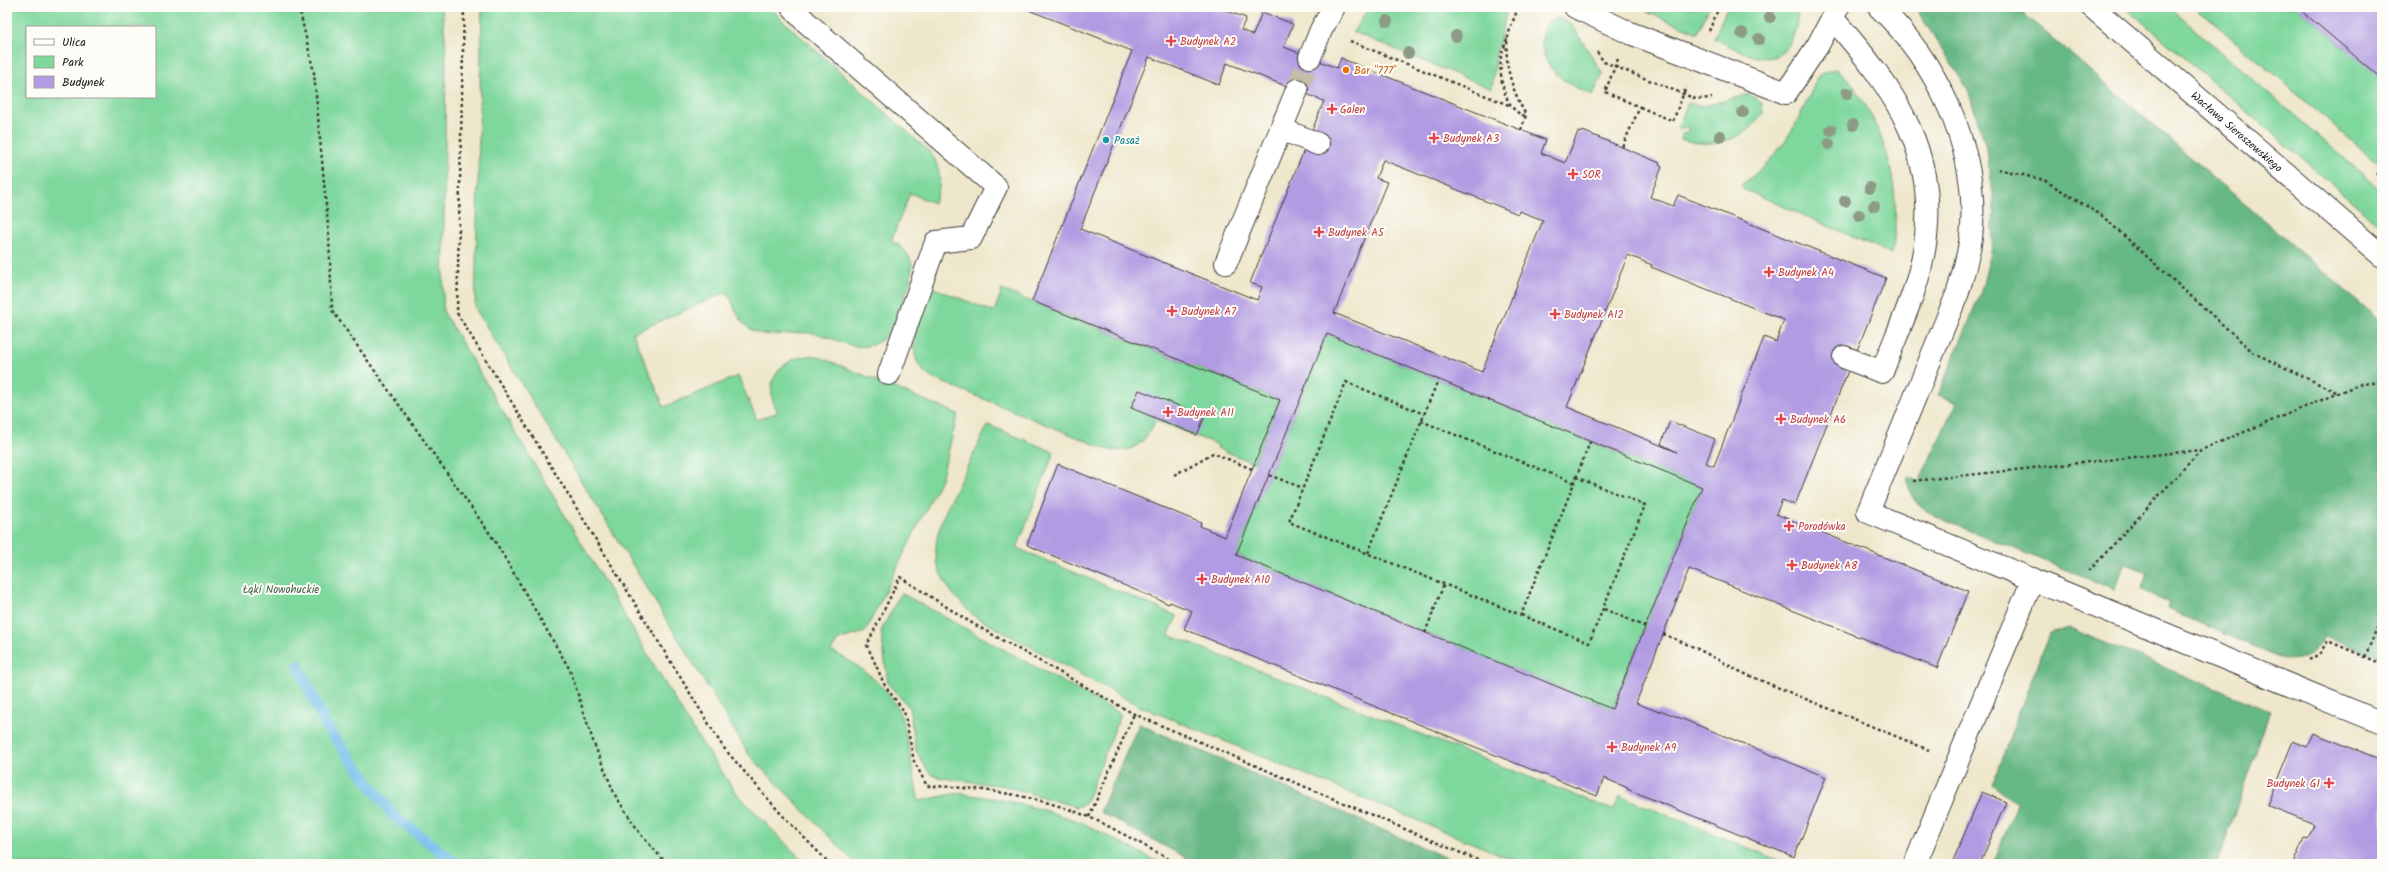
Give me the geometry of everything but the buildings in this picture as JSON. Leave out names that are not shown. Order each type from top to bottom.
[{"type":"street","points":[[792,7],[805,21],[996,187],[971,238],[936,242],[889,374]]},
{"type":"street","points":[[1310,57],[1321,30],[1334,7]]},
{"type":"street","points":[[1575,7],[1650,41],[1786,93],[1836,13],[1858,47],[1891,91],[1909,127],[1922,159],[1928,197],[1927,229],[1922,260],[1907,309],[1882,372],[1844,357]]},
{"type":"street","points":[[1879,7],[1891,18],[1920,55],[1942,92],[1957,128],[1966,162],[1971,192],[1972,226],[1967,257],[1958,292],[1868,512],[2382,723]]},
{"type":"street","name":"Wacława Sieroszewskiego","points":[[2092,7],[2382,256]]},
{"type":"street","points":[[1226,263],[1296,90]]},
{"type":"street","points":[[1281,129],[1318,144]]},
{"type":"street","points":[[1916,864],[2033,579]]},
{"type":"path","points":[[299,7],[314,73],[330,237],[332,310],[495,541],[570,670],[594,744],[615,795],[641,835],[667,864]]},
{"type":"path","points":[[464,7],[457,313],[723,747],[782,815],[830,864]]},
{"type":"path","points":[[1518,7],[1501,56],[1502,84],[1511,106],[1517,114],[1525,116]]},
{"type":"path","points":[[1708,33],[1719,7]]},
{"type":"path","points":[[1508,37],[1510,80],[1525,116],[1521,130]]},
{"type":"path","points":[[1343,38],[1511,106]]},
{"type":"path","points":[[1618,61],[1605,92],[1673,121],[1685,88]]},
{"type":"path","points":[[1622,147],[1640,107]]},
{"type":"path","points":[[1966,162],[2044,180],[2101,214],[2254,354],[2338,393]]},
{"type":"path","points":[[2376,174],[2382,168]]},
{"type":"path","points":[[1368,553],[1438,380]]},
{"type":"path","points":[[1424,414],[1346,382],[1289,522],[1589,643],[1645,505],[1576,477]]},
{"type":"path","points":[[1910,481],[2201,450],[2360,384],[2382,382]]},
{"type":"path","points":[[1421,421],[1574,483]]},
{"type":"path","points":[[1521,615],[1590,442]]},
{"type":"path","points":[[2086,575],[2201,450]]},
{"type":"path","points":[[1174,475],[1213,453],[1252,468]]},
{"type":"path","points":[[1269,475],[1303,488]]},
{"type":"path","points":[[1179,864],[1088,817],[1003,793],[958,787],[927,786],[914,761],[904,712],[885,686],[866,645],[900,577],[970,622],[1134,714],[1487,864]]},
{"type":"path","points":[[1425,633],[1444,584]]},
{"type":"path","points":[[1604,609],[1646,627]]},
{"type":"path","points":[[2365,657],[2382,616]]},
{"type":"path","points":[[1663,634],[1696,648],[1743,673],[1958,761]]},
{"type":"path","points":[[1088,817],[1134,714]]},
{"type":"green space","name":"Łąki Nowohuckie","points":[[7,7],[442,7],[446,48],[443,311],[691,727],[738,795],[806,864],[7,864]]},
{"type":"green space","points":[[482,7],[771,7],[782,20],[931,153],[935,160],[940,178],[937,196],[934,203],[910,193],[891,241],[901,247],[910,257],[912,271],[896,321],[888,334],[880,341],[866,346],[858,346],[850,345],[820,334],[804,333],[771,335],[756,332],[741,321],[727,292],[633,333],[664,407],[738,376],[757,420],[778,412],[772,398],[772,388],[774,379],[784,365],[800,357],[817,356],[958,414],[941,479],[865,632],[838,640],[831,651],[842,656],[863,670],[881,686],[896,706],[901,717],[906,737],[919,801],[958,793],[1003,800],[1040,809],[1081,822],[1162,864],[856,864],[750,756],[475,308]]},
{"type":"green space","points":[[1369,7],[1508,7],[1496,54],[1492,89],[1353,32]]},
{"type":"green space","points":[[1649,7],[1709,7],[1698,33],[1647,12]]},
{"type":"green space","points":[[1727,7],[1797,7],[1796,24],[1791,41],[1780,54],[1773,57],[1764,58],[1746,53],[1714,39]]},
{"type":"green space","points":[[1915,7],[2016,7],[2382,322],[2382,658],[2325,636],[2308,655],[2297,659],[2283,659],[2167,609],[2169,602],[2141,590],[2148,572],[2125,564],[2115,590],[1934,516],[1923,509],[1911,495],[1908,477],[1919,482],[1956,402],[1938,395],[1980,295],[1992,248],[1994,202],[1987,150],[1968,90]]},
{"type":"green space","points":[[2125,7],[2169,7],[2382,191],[2382,227]]},
{"type":"green space","points":[[2195,7],[2297,7],[2382,79],[2382,160],[2379,164]]},
{"type":"green space","points":[[1560,18],[1572,25],[1603,74],[1593,95],[1575,87],[1558,76],[1547,61],[1543,52],[1542,35],[1545,26],[1549,21]]},
{"type":"green space","points":[[1835,69],[1848,79],[1860,96],[1873,119],[1887,156],[1892,175],[1894,194],[1895,234],[1892,254],[1743,189],[1741,185],[1767,163],[1778,151],[1795,125],[1817,79],[1822,73]]},
{"type":"green space","points":[[1749,94],[1762,103],[1763,113],[1747,131],[1737,137],[1716,143],[1693,142],[1681,139],[1683,133],[1686,134],[1689,128],[1684,126],[1682,130],[1677,129],[1688,103],[1705,106]]},
{"type":"green space","points":[[934,288],[994,312],[1002,290],[1279,400],[1254,463],[1217,448],[1218,445],[1156,420],[1147,436],[1137,446],[1124,450],[1106,449],[930,377],[921,368],[916,358],[914,348],[917,325],[929,292]]},
{"type":"green space","points":[[1327,334],[1702,487],[1612,709],[1236,555]]},
{"type":"green space","points":[[988,425],[1054,452],[1017,548],[1177,616],[1169,635],[1613,810],[1620,796],[1788,864],[1523,864],[1137,705],[974,616],[947,586],[940,572],[936,558],[936,544],[946,511]]},
{"type":"green space","points":[[901,593],[1121,714],[1085,804],[1076,807],[1005,786],[942,778],[932,775],[916,751],[909,707],[888,684],[881,631]]},
{"type":"green space","points":[[2069,628],[2270,711],[2217,864],[1993,864],[2017,804],[1992,784],[2049,633]]},
{"type":"green space","points":[[1139,724],[1461,864],[1198,864],[1100,812]]},
{"type":"waterway","points":[[298,665],[326,726],[394,816],[457,864]]},
{"type":"tunnel","points":[[1297,90],[1310,57]]},
{"type":"place","name":"Budynek A2","points":[[1171,41]]},
{"type":"place","name":"Bar \"777\"","points":[[1346,70]]},
{"type":"place","name":"Galen","points":[[1332,109]]},
{"type":"place","name":"Budynek A3","points":[[1434,138]]},
{"type":"place","name":"Pasaż","points":[[1106,140]]},
{"type":"place","name":"SOR","points":[[1573,174]]},
{"type":"place","name":"Budynek A5","points":[[1319,232]]},
{"type":"place","name":"Budynek A4","points":[[1769,272]]},
{"type":"place","name":"Budynek A7","points":[[1172,311]]},
{"type":"place","name":"Budynek A12","points":[[1555,314]]},
{"type":"place","name":"Budynek A11","points":[[1168,412]]},
{"type":"place","name":"Budynek A6","points":[[1781,419]]},
{"type":"place","name":"Porodówka","points":[[1789,526]]},
{"type":"place","name":"Budynek A8","points":[[1792,565]]},
{"type":"place","name":"Budynek A10","points":[[1202,579]]},
{"type":"place","name":"Budynek A9","points":[[1612,747]]},
{"type":"place","name":"Budynek G1","points":[[2329,783]]}]
